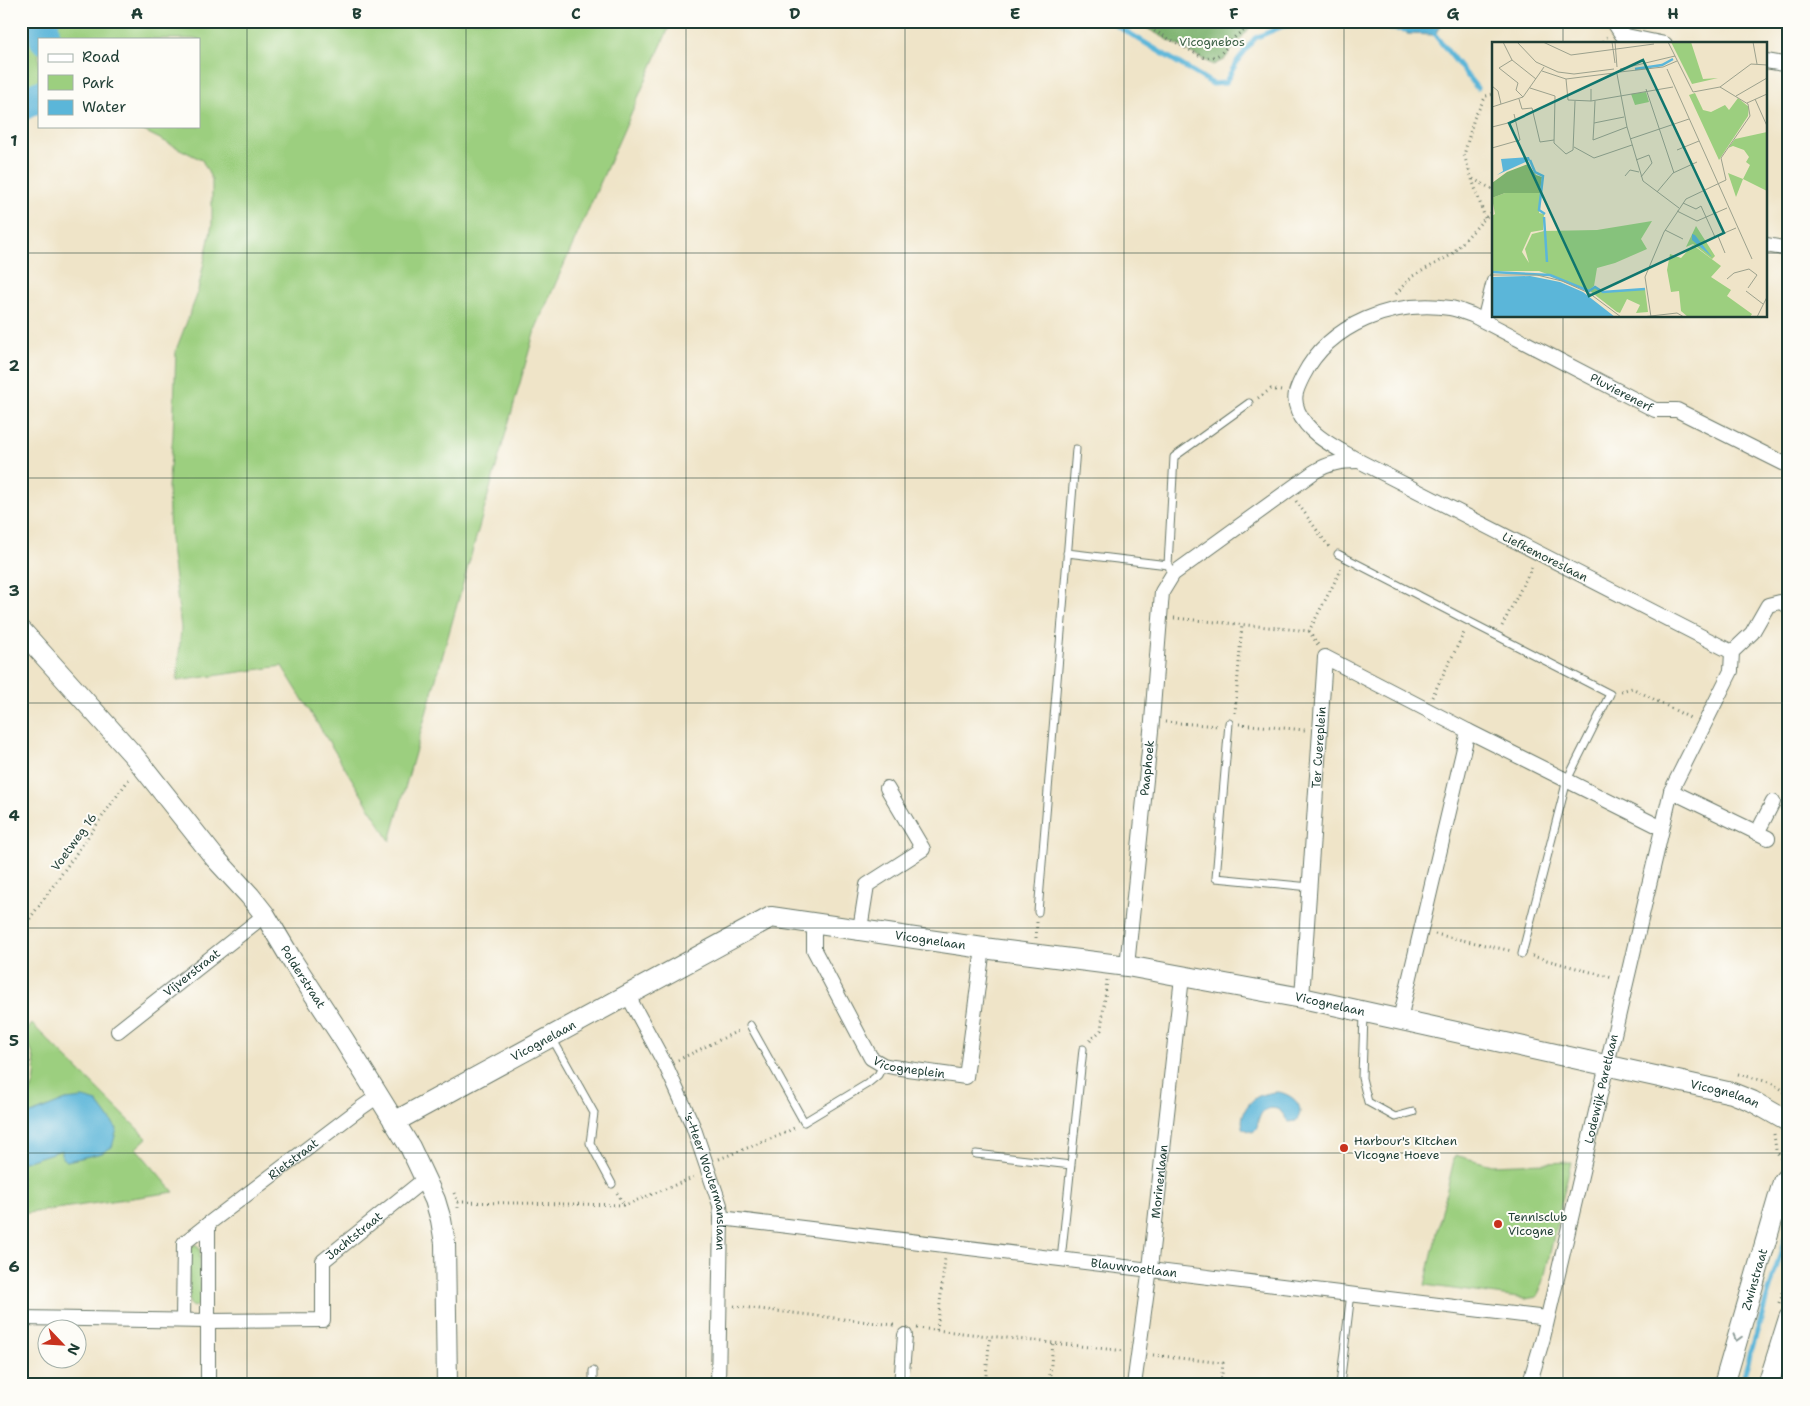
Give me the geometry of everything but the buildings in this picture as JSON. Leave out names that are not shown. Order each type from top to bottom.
[{"type":"street","points":[[1613,21],[1622,35],[1655,42]]},
{"type":"street","points":[[1768,61],[1789,64]]},
{"type":"street","points":[[1768,245],[1789,250]]},
{"type":"street","points":[[1484,321],[1492,289]]},
{"type":"street","name":"Pluvierenerf","points":[[1294,394],[1307,368],[1323,348],[1347,330],[1378,314],[1397,310],[1433,306],[1452,308],[1484,321],[1655,410],[1677,410],[1789,466]]},
{"type":"street","points":[[1294,394],[1297,410],[1307,427],[1323,440],[1359,462]]},
{"type":"street","name":"Paaphoek","points":[[1118,965],[1152,721],[1162,592],[1171,570],[1328,464],[1343,461],[1359,462]]},
{"type":"street","name":"Liefkemoreslaan","points":[[1359,462],[1732,652]]},
{"type":"street","points":[[1732,652],[1752,633],[1768,605],[1780,602],[1789,606]]},
{"type":"street","name":"Polderstraat","points":[[21,630],[140,764],[215,858],[265,915],[394,1122],[426,1178],[441,1220],[444,1243],[447,1385]]},
{"type":"street","name":"Lodewijk Paretlaan","points":[[1529,1385],[1543,1338],[1671,791],[1731,672],[1732,652]]},
{"type":"street","name":"Ter Cuereplein","points":[[1302,998],[1325,658],[1662,828]]},
{"type":"street","points":[[1400,1018],[1468,731]]},
{"type":"street","points":[[860,929],[867,885],[923,850],[886,788]]},
{"type":"street","points":[[1671,791],[1762,836],[1773,802]]},
{"type":"street","name":"Vijverstraat","points":[[118,1031],[265,915]]},
{"type":"street","name":"Vicognelaan","points":[[394,1122],[771,917],[983,948],[1118,965],[1302,998],[1400,1018],[1732,1093],[1752,1101],[1789,1122]]},
{"type":"street","name":"Vicogneplein","points":[[814,923],[814,950],[871,1058],[883,1065],[966,1077],[983,948]]},
{"type":"street","name":"Morinenlaan","points":[[1134,1385],[1150,1268],[1182,977]]},
{"type":"street","name":"'s-Heer Woutermanslaan","points":[[627,994],[666,1066],[693,1126],[720,1205],[718,1385]]},
{"type":"street","name":"Rietstraat","points":[[183,1320],[184,1243],[378,1096]]},
{"type":"street","name":"Zwinstraat","points":[[1724,1385],[1784,1182],[1789,1175]]},
{"type":"street","name":"Jachtstraat","points":[[209,1321],[323,1320],[323,1261],[426,1178]]},
{"type":"street","name":"Blauwvoetlaan","points":[[721,1218],[1061,1260],[1150,1268],[1547,1318]]},
{"type":"street","points":[[208,1224],[208,1385]]},
{"type":"street","points":[[21,1318],[209,1321]]},
{"type":"street","points":[[1768,1385],[1789,1318]]},
{"type":"street","points":[[901,1385],[905,1329]]},
{"type":"lane","name":"Paaphoek","points":[[1171,570],[1174,457],[1249,403]]},
{"type":"lane","points":[[1038,912],[1076,449]]},
{"type":"lane","points":[[1067,553],[1171,570]]},
{"type":"lane","points":[[1338,554],[1610,694],[1567,780],[1522,954]]},
{"type":"lane","points":[[1231,724],[1216,878],[1310,887]]},
{"type":"lane","points":[[1364,1011],[1362,1078],[1368,1102],[1395,1117],[1413,1112]]},
{"type":"lane","points":[[750,1025],[804,1122],[867,1084],[878,1075],[883,1065]]},
{"type":"lane","points":[[551,1035],[594,1113],[590,1142],[612,1184]]},
{"type":"lane","points":[[1061,1260],[1082,1049]]},
{"type":"lane","points":[[976,1154],[1071,1165]]},
{"type":"lane","points":[[1340,1385],[1351,1293]]},
{"type":"lane","points":[[593,1371],[593,1385]]},
{"type":"path","points":[[21,23],[25,21]]},
{"type":"path","points":[[21,36],[25,21]]},
{"type":"path","points":[[1137,21],[1202,58],[1212,58],[1224,52],[1236,36],[1249,27],[1266,21]]},
{"type":"path","points":[[1485,218],[1464,155],[1474,118],[1486,96],[1492,94]]},
{"type":"path","points":[[1473,178],[1492,189]]},
{"type":"path","points":[[1378,314],[1411,277],[1451,255],[1492,213]]},
{"type":"path","points":[[1249,403],[1271,389],[1294,394]]},
{"type":"path","points":[[1288,491],[1332,551],[1338,554]]},
{"type":"path","points":[[1497,636],[1539,554]]},
{"type":"path","points":[[1161,617],[1309,631],[1347,558]]},
{"type":"path","points":[[1425,709],[1470,622]]},
{"type":"path","points":[[1231,724],[1242,624]]},
{"type":"path","points":[[1610,694],[1632,688],[1704,725]]},
{"type":"path","points":[[1152,721],[1231,724],[1320,732]]},
{"type":"path","name":"Voetweg 16","points":[[21,931],[140,764]]},
{"type":"path","points":[[1034,953],[1038,912]]},
{"type":"path","points":[[1082,1049],[1101,1030],[1118,965]]},
{"type":"path","points":[[666,1066],[750,1025]]},
{"type":"path","points":[[21,1043],[28,1062],[25,1088],[21,1095]]},
{"type":"path","points":[[458,1202],[625,1205],[783,1134],[804,1122]]},
{"type":"path","points":[[937,1330],[946,1246]]},
{"type":"path","points":[[719,1304],[905,1329],[937,1330],[1223,1363],[1221,1385]]},
{"type":"path","points":[[985,1385],[990,1336]]},
{"type":"path","points":[[1049,1385],[1053,1343]]},
{"type":"green space","points":[[55,21],[672,21],[535,330],[390,841],[282,666],[177,681],[181,628],[170,539],[168,487],[173,435],[176,350],[197,295],[212,225],[212,180],[202,160],[138,128],[200,128],[200,38],[58,38]]},
{"type":"green space","name":"Vicognebos","points":[[1134,21],[1255,21],[1224,60],[1213,65]]},
{"type":"green space","points":[[38,24],[42,38],[38,38],[38,92],[21,101],[21,32]]},
{"type":"green space","points":[[32,1024],[147,1138],[136,1148],[174,1192],[21,1214],[21,1163],[62,1150],[67,1161],[102,1153],[117,1129],[97,1102],[66,1100],[21,1118],[21,1103],[28,1098],[35,1079],[35,1064],[24,1034]]},
{"type":"green space","name":"Tennisclub Vicogne","points":[[1455,1155],[1492,1165],[1571,1162],[1543,1283],[1537,1297],[1525,1299],[1425,1285]]},
{"type":"green space","points":[[194,1244],[200,1250],[200,1302],[198,1306],[194,1307],[189,1302],[189,1248]]},
{"type":"water","points":[[1407,21],[1442,21],[1435,35],[1407,34]]},
{"type":"water","points":[[1279,1092],[1297,1102],[1300,1111],[1296,1121],[1289,1122],[1280,1111],[1271,1108],[1261,1114],[1256,1130],[1252,1132],[1244,1129],[1242,1119],[1248,1105],[1255,1098],[1262,1095]]},
{"type":"water","points":[[83,1098],[97,1102],[117,1129],[112,1147],[102,1153],[67,1161],[62,1158],[62,1150],[21,1163],[21,1118],[66,1100]]},
{"type":"waterway","points":[[43,21],[45,38]]},
{"type":"waterway","points":[[1109,21],[1213,84],[1225,83],[1238,60],[1255,38],[1283,26],[1312,23],[1407,30]]},
{"type":"waterway","points":[[1435,35],[1477,88]]},
{"type":"waterway","points":[[21,106],[38,97]]},
{"type":"waterway","points":[[1741,1385],[1789,1225]]},
{"type":"place","name":"Harbour's Kitchen Vicogne Hoeve","points":[[1344,1148]]},
{"type":"place","name":"Tennisclub Vicogne","points":[[1498,1224]]}]
